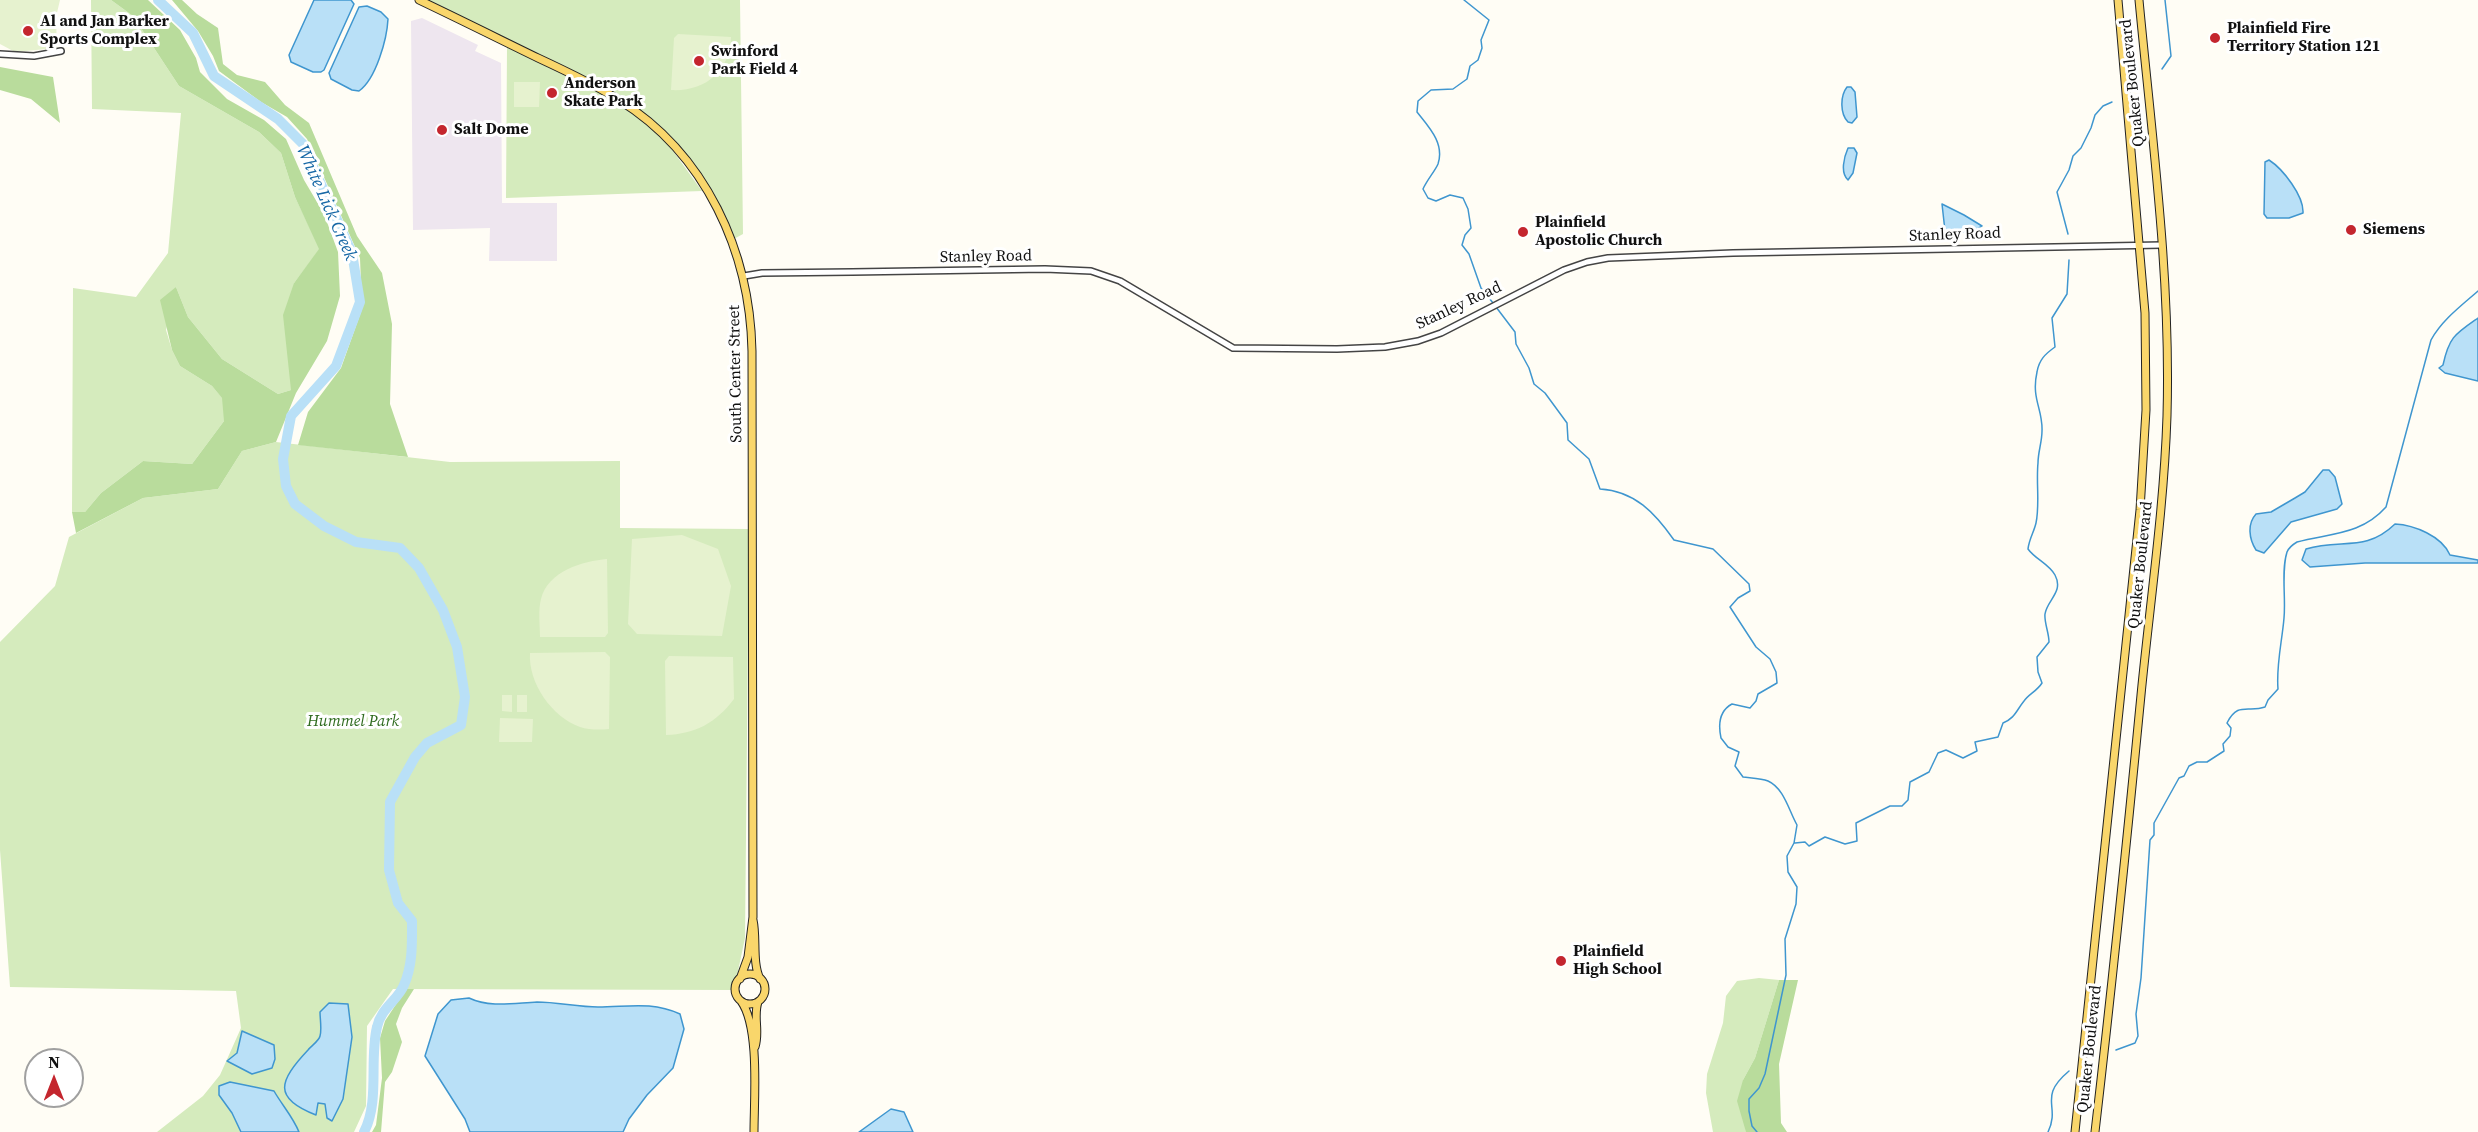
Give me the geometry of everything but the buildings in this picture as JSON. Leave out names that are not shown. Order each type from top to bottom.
[{"type":"main road","name":"South Center Street","points":[[419,0],[593,85],[643,117],[678,150],[711,195],[732,240],[744,276],[752,326],[753,917],[748,957],[740,979]]},
{"type":"main road","name":"Quaker Boulevard","points":[[2075,1132],[2140,510],[2146,376],[2141,246],[2118,0]]},
{"type":"main road","name":"Quaker Boulevard","points":[[2095,1132],[2133,789],[2162,492],[2167,416],[2167,319],[2139,0]]},
{"type":"main road","name":"South Center Street","points":[[753,917],[756,933],[756,971],[760,979]]},
{"type":"main road","points":[[754,1049],[757,1039],[754,1012],[765,991],[760,979],[752,975],[740,979],[735,990],[747,1009],[754,1049],[754,1132]]},
{"type":"main road","points":[[741,1001],[750,1004],[758,1002]]},
{"type":"street","points":[[0,54],[34,56],[61,51]]},
{"type":"street","name":"Stanley Road","points":[[744,276],[762,273],[1045,269],[1091,271],[1120,280],[1222,344],[1240,349],[1337,349],[1406,344],[1441,333],[1570,268],[1608,258],[1733,253],[2162,245]]},
{"type":"shaded area","points":[[422,18],[478,45],[475,51],[501,63],[502,203],[557,203],[557,261],[489,261],[490,228],[413,230],[411,21]]},
{"type":"green space","name":"Al and Jan Barker Sports Complex","points":[[0,0],[60,0],[56,17],[57,48],[15,52],[0,44]]},
{"type":"green space","points":[[91,0],[111,0],[133,16],[179,86],[259,132],[281,153],[295,197],[320,249],[294,283],[291,390],[278,394],[222,359],[188,317],[176,287],[166,330],[172,350],[180,366],[212,386],[224,400],[224,421],[192,464],[143,461],[101,493],[85,512],[72,512],[73,288],[136,297],[168,253],[181,113],[92,109]]},
{"type":"green space","points":[[111,0],[148,0],[180,30],[196,58],[200,72],[227,99],[264,120],[286,139],[304,180],[324,214],[338,252],[340,296],[327,341],[296,393],[276,442],[242,451],[218,489],[143,498],[76,533],[72,512],[85,512],[101,493],[143,461],[192,464],[224,421],[222,398],[212,386],[180,366],[172,350],[160,300],[176,287],[188,317],[222,359],[278,394],[291,390],[283,315],[294,283],[319,249],[295,197],[281,153],[259,132],[179,86],[133,16]]},
{"type":"green space","points":[[172,0],[182,0],[197,14],[218,28],[223,64],[237,75],[265,82],[285,105],[309,123],[357,236],[382,273],[392,324],[390,404],[408,457],[298,445],[308,412],[341,368],[362,309],[360,258],[307,139],[287,117],[261,102],[219,71],[198,31]]},
{"type":"green space","points":[[418,0],[740,0],[743,234],[732,240],[711,195],[660,133],[702,191],[506,198],[507,47],[606,93]]},
{"type":"green space","name":"Swinford Park Field 4","points":[[678,34],[731,37],[726,60],[713,77],[694,87],[671,90],[674,38]]},
{"type":"green space","points":[[0,67],[53,77],[60,123],[31,99],[0,90]]},
{"type":"green space","points":[[514,82],[540,82],[539,107],[514,107]]},
{"type":"green space","name":"Hummel Park","points":[[276,442],[450,462],[620,461],[620,528],[749,529],[745,938],[734,990],[393,989],[367,1026],[366,1106],[354,1132],[157,1132],[203,1096],[220,1075],[241,1028],[236,991],[10,987],[0,850],[0,642],[55,586],[69,537],[143,498],[218,489],[242,451]]},
{"type":"green space","points":[[682,535],[718,549],[731,586],[722,636],[637,634],[628,624],[632,539]]},
{"type":"green space","points":[[607,559],[608,633],[605,637],[540,637],[540,603],[551,581],[577,565]]},
{"type":"green space","points":[[605,652],[610,657],[609,729],[587,729],[560,715],[544,698],[533,676],[530,653]]},
{"type":"green space","points":[[669,656],[733,657],[734,699],[720,715],[704,726],[666,735],[665,661]]},
{"type":"green space","points":[[502,695],[512,695],[512,712],[502,711]]},
{"type":"green space","points":[[517,695],[527,695],[527,712],[517,712]]},
{"type":"green space","points":[[500,718],[533,719],[532,742],[499,742]]},
{"type":"green space","points":[[1759,978],[1779,980],[1755,1058],[1743,1080],[1746,1132],[1713,1132],[1706,1093],[1707,1074],[1723,1023],[1726,996],[1737,981]]},
{"type":"green space","points":[[1779,980],[1798,980],[1779,1064],[1781,1123],[1787,1132],[1746,1132],[1737,1101],[1743,1080],[1755,1058]]},
{"type":"green space","points":[[406,989],[414,989],[402,1008],[396,1024],[402,1042],[392,1072],[385,1082],[381,1132],[372,1132],[376,1125],[382,1078],[380,1038],[385,1021]]},
{"type":"water","points":[[314,0],[351,0],[354,4],[324,70],[321,72],[313,72],[291,62],[289,55]]},
{"type":"water","points":[[367,6],[381,12],[388,19],[380,58],[371,78],[359,91],[352,90],[331,79],[329,73],[359,7]]},
{"type":"water","points":[[1847,87],[1851,87],[1855,92],[1857,117],[1852,123],[1845,119],[1842,110],[1843,95]]},
{"type":"water","points":[[1848,148],[1854,148],[1857,153],[1853,173],[1848,180],[1843,169]]},
{"type":"water","points":[[2269,160],[2292,184],[2300,199],[2303,213],[2289,218],[2267,218],[2264,214],[2265,162]]},
{"type":"water","points":[[1942,204],[1982,226],[1963,232],[1945,231]]},
{"type":"water","points":[[2478,318],[2478,381],[2445,373],[2439,368],[2443,365],[2454,337]]},
{"type":"water","points":[[2323,470],[2329,470],[2335,477],[2342,504],[2337,509],[2291,522],[2264,553],[2256,550],[2250,532],[2251,522],[2256,514],[2271,512],[2305,492]]},
{"type":"water","points":[[2395,524],[2427,533],[2441,542],[2450,555],[2478,560],[2478,563],[2365,563],[2310,567],[2302,560],[2306,549],[2363,542],[2384,533]]},
{"type":"water","points":[[469,998],[494,1004],[537,1002],[590,1007],[659,1007],[680,1014],[684,1029],[673,1068],[647,1095],[629,1119],[623,1132],[470,1132],[465,1119],[425,1056],[438,1014],[451,1000]]},
{"type":"water","points":[[329,1003],[348,1004],[352,1037],[343,1099],[332,1121],[327,1118],[325,1104],[318,1103],[316,1115],[292,1102],[286,1095],[285,1088],[291,1071],[309,1048],[317,1042],[321,1031],[320,1012]]},
{"type":"water","points":[[242,1031],[274,1045],[275,1059],[272,1068],[252,1074],[227,1061],[237,1053]]},
{"type":"water","points":[[230,1082],[274,1091],[299,1132],[241,1132],[232,1113],[219,1095],[219,1086]]},
{"type":"water","points":[[891,1109],[904,1112],[913,1132],[859,1132]]},
{"type":"waterway","name":"White Lick Creek","points":[[158,0],[193,33],[214,76],[278,119],[303,144],[352,253],[360,302],[336,366],[291,416],[283,459],[286,486],[295,504],[324,526],[356,542],[400,548],[419,568],[443,610],[457,647],[465,697],[461,725],[427,743],[415,757],[390,802],[389,870],[398,903],[412,921],[411,953],[404,985],[382,1015],[377,1027],[372,1107],[364,1132]]},
{"type":"waterway","points":[[1464,0],[1489,20],[1481,40],[1482,48],[1478,60],[1470,66],[1467,79],[1453,89],[1431,90],[1418,101],[1417,112],[1434,135],[1440,156],[1438,164],[1423,189],[1428,198],[1436,201],[1450,195],[1463,198],[1468,209],[1471,228],[1465,235],[1462,245],[1469,254],[1481,288],[1493,303]]},
{"type":"waterway","points":[[2162,69],[2171,56],[2165,0]]},
{"type":"waterway","points":[[2068,234],[2057,192],[2069,170],[2073,156],[2081,148],[2091,128],[2095,115],[2103,106],[2112,102]]},
{"type":"waterway","points":[[1795,843],[1805,842],[1809,846],[1825,837],[1845,844],[1857,841],[1856,823],[1890,806],[1902,806],[1908,800],[1910,782],[1929,772],[1938,753],[1946,750],[1963,758],[1977,751],[1975,742],[1998,737],[2003,723],[2013,716],[2042,683],[2038,672],[2037,657],[2049,642],[2045,614],[2058,586],[2052,571],[2028,549],[2037,516],[2038,459],[2042,435],[2042,423],[2035,390],[2041,361],[2055,347],[2052,318],[2067,294],[2069,260]]},
{"type":"waterway","points":[[2116,1050],[2135,1043],[2138,1036],[2136,1014],[2141,978],[2150,840],[2154,835],[2154,823],[2179,778],[2184,776],[2189,766],[2197,762],[2207,762],[2224,751],[2223,744],[2230,736],[2231,728],[2227,723],[2231,716],[2239,710],[2265,707],[2278,689],[2278,662],[2284,610],[2284,568],[2288,550],[2297,542],[2356,528],[2386,507],[2431,340],[2446,320],[2478,291]]},
{"type":"waterway","points":[[1496,307],[1515,332],[1516,344],[1529,368],[1534,384],[1545,393],[1567,423],[1568,440],[1589,459],[1600,489],[1624,494],[1643,505],[1674,540],[1713,549],[1749,584],[1750,591],[1738,598],[1730,607],[1756,647],[1770,659],[1776,672],[1777,683],[1758,694],[1750,708],[1732,704],[1724,710],[1720,718],[1721,738],[1728,747],[1739,752],[1735,766],[1743,777],[1765,780],[1774,784],[1786,800],[1797,825],[1794,843],[1787,856],[1788,872],[1797,887],[1796,904],[1785,939],[1786,975],[1765,1074],[1759,1088],[1749,1099],[1752,1126],[1757,1132]]},
{"type":"waterway","points":[[2048,1132],[2054,1088],[2069,1071]]},
{"type":"place","name":"Al and Jan Barker Sports Complex","points":[[28,31]]},
{"type":"place","name":"Plainfield Fire Territory Station 121","points":[[2215,38]]},
{"type":"place","name":"Swinford Park Field 4","points":[[699,61]]},
{"type":"place","name":"Anderson Skate Park","points":[[552,93]]},
{"type":"place","name":"Salt Dome","points":[[442,130]]},
{"type":"place","name":"Siemens","points":[[2351,230]]},
{"type":"place","name":"Plainfield Apostolic Church","points":[[1523,232]]},
{"type":"place","name":"Plainfield High School","points":[[1561,961]]}]
